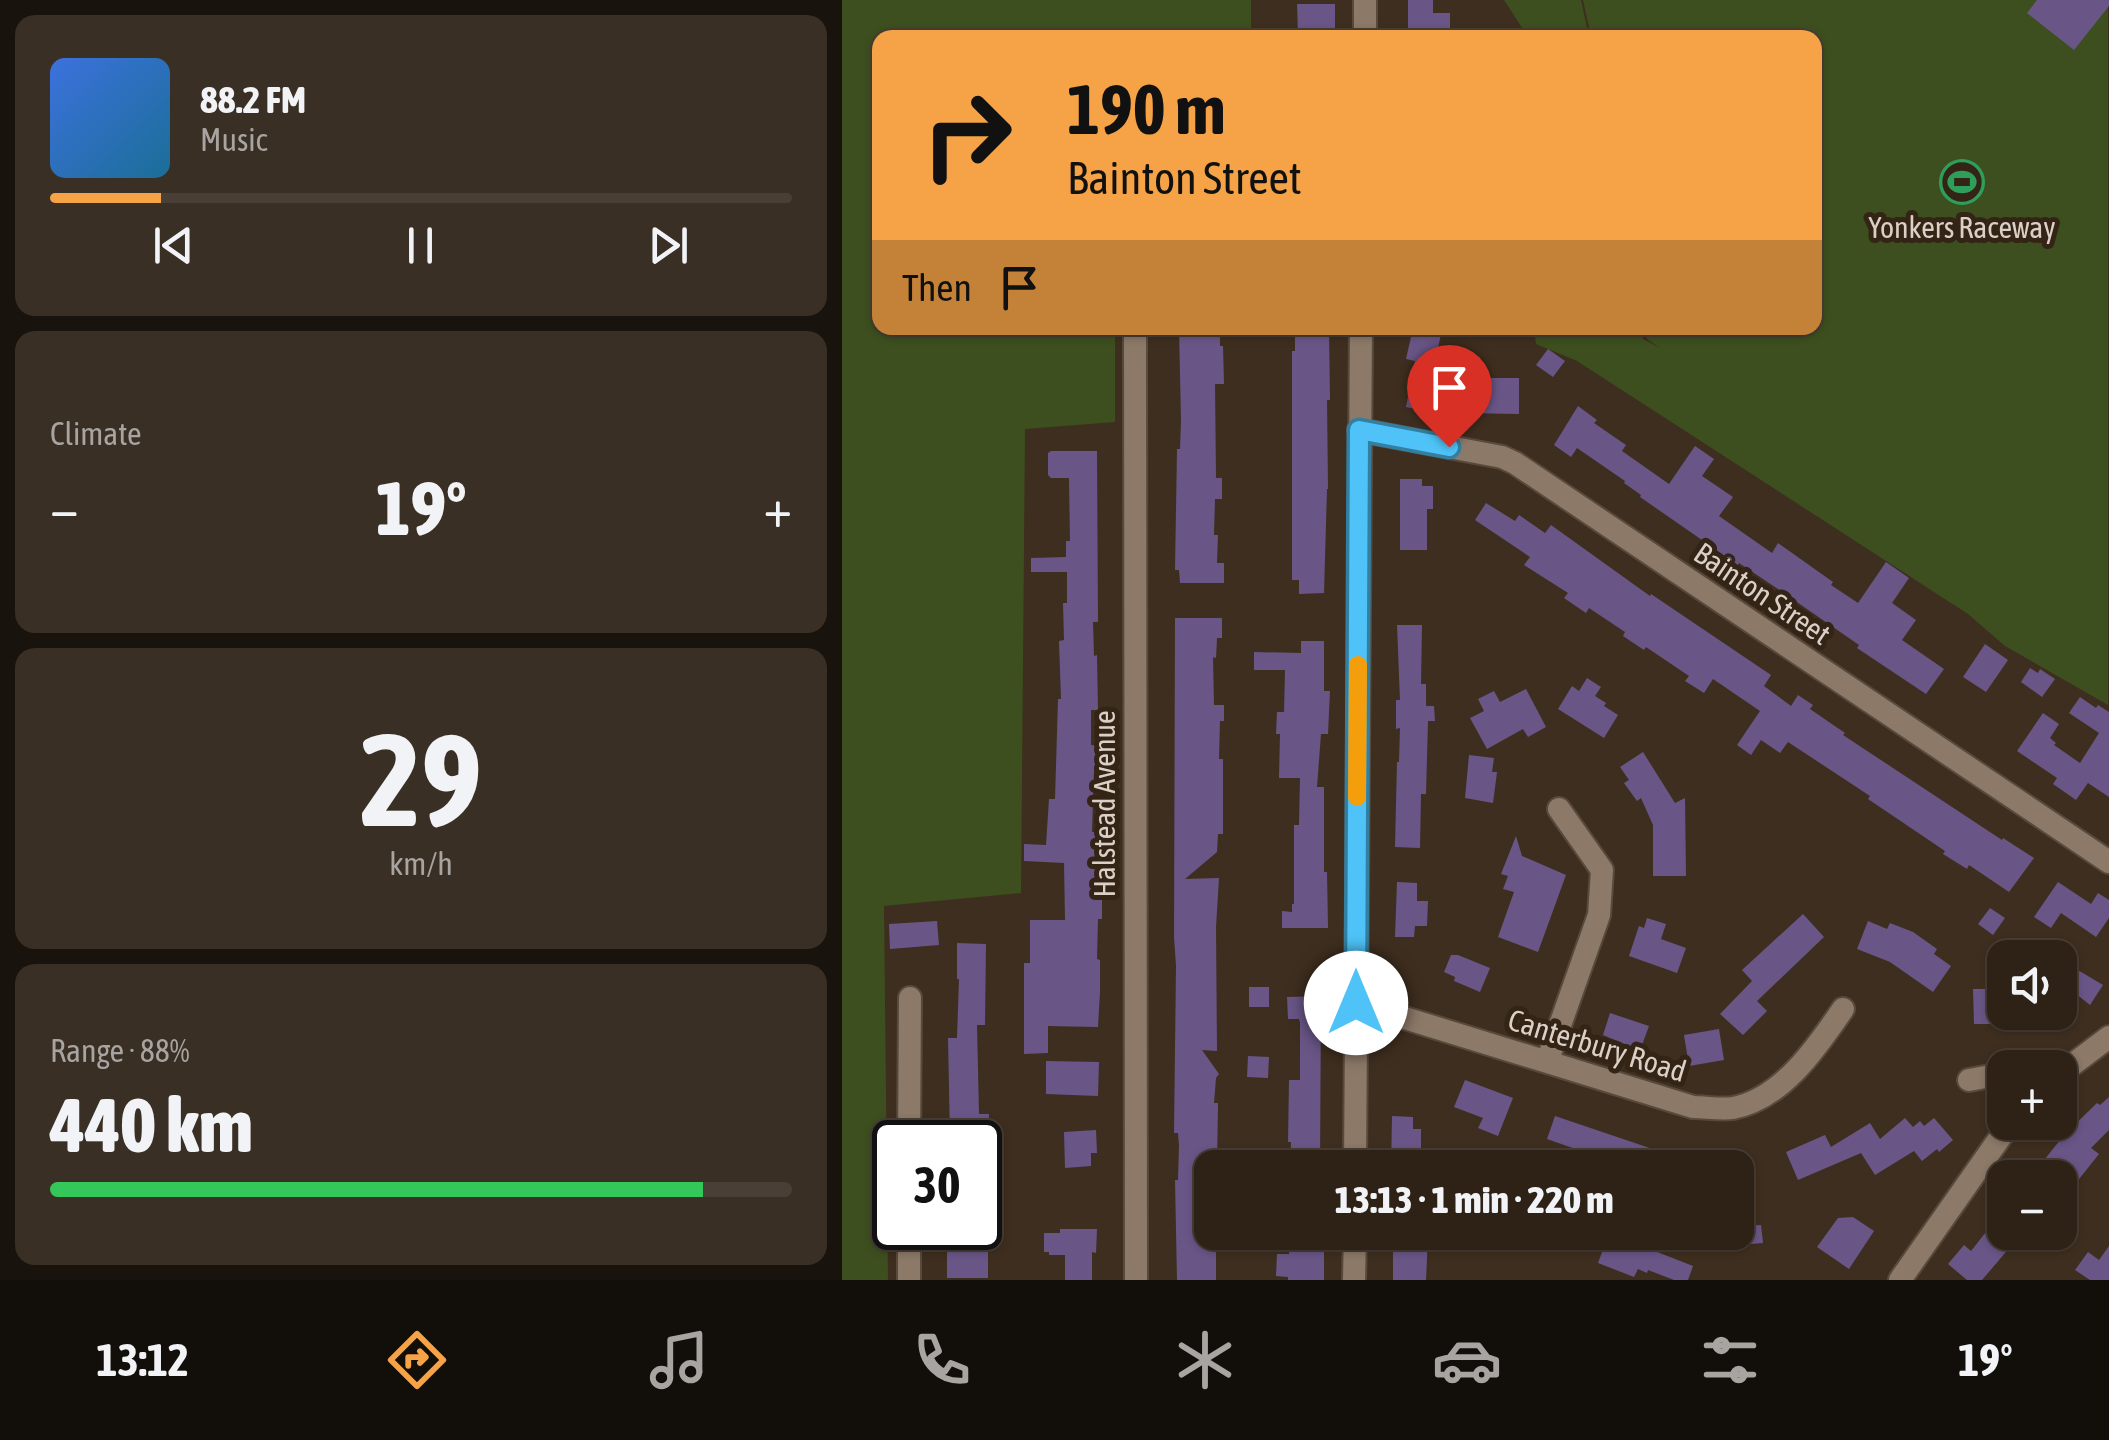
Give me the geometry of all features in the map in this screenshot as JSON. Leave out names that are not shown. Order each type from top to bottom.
[{"type":"street","points":[[1365,0],[1365,30]]},
{"type":"street","name":"Halstead Avenue","points":[[1135,335],[1136,1280]]},
{"type":"street","points":[[1355,1150],[1361,335]]},
{"type":"street","name":"Bainton Street","points":[[1359,430],[1502,457],[1515,463],[2108,862]]},
{"type":"street","points":[[1547,1062],[1599,915],[1602,870],[1559,808]]},
{"type":"street","points":[[909,1120],[910,998]]},
{"type":"street","name":"Canterbury Road","points":[[1356,1003],[1693,1107],[1734,1108],[1767,1094],[1808,1058],[1844,1009]]},
{"type":"street","points":[[2077,1061],[2108,1036]]},
{"type":"street","points":[[1970,1080],[1987,1077]]},
{"type":"street","points":[[1900,1280],[1998,1140]]},
{"type":"street","points":[[908,1280],[909,1250]]},
{"type":"street","points":[[1354,1280],[1355,1250]]},
{"type":"green space","points":[[842,0],[1251,0],[1251,30],[872,30],[872,335],[1115,335],[1115,422],[1025,429],[1021,893],[884,906],[886,1120],[872,1120],[872,1250],[888,1250],[888,1280],[842,1280]]},
{"type":"green space","points":[[1504,0],[1581,0],[1587,30],[1523,30]]},
{"type":"green space","name":"Yonkers Raceway","points":[[1583,0],[2108,0],[2108,705],[2005,646],[1968,614],[1577,361],[1536,344],[1535,335],[1643,335],[1660,348],[1646,335],[1822,335],[1822,30],[1589,30]]},
{"type":"building","points":[[1408,0],[1433,0],[1433,13],[1450,13],[1450,28],[1408,30]]},
{"type":"building","points":[[2037,0],[2109,0],[2109,6],[2074,50],[2027,13]]},
{"type":"building","points":[[1297,4],[1335,4],[1335,30],[1298,30]]},
{"type":"building","points":[[1179,335],[1220,336],[1224,384],[1215,384],[1216,478],[1222,478],[1222,499],[1215,499],[1214,535],[1218,535],[1217,563],[1224,563],[1224,583],[1180,583],[1179,570],[1175,570],[1181,421]]},
{"type":"building","points":[[1295,335],[1329,335],[1324,593],[1299,594],[1299,580],[1292,580]]},
{"type":"building","points":[[1411,335],[1441,335],[1432,377],[1442,378],[1435,413],[1406,407],[1415,361],[1406,359]]},
{"type":"building","points":[[1548,349],[1565,361],[1553,377],[1536,365]]},
{"type":"building","points":[[1464,378],[1519,378],[1519,414],[1464,413]]},
{"type":"building","points":[[1578,406],[1597,420],[1594,423],[1626,445],[1622,451],[1669,484],[1695,446],[1714,459],[1702,476],[1733,497],[1719,516],[1772,553],[1778,543],[1858,603],[1886,562],[1909,578],[1892,603],[1916,620],[1902,640],[1944,669],[1926,694],[1640,497],[1625,481],[1577,448],[1571,457],[1554,445]]},
{"type":"building","points":[[1051,451],[1097,451],[1098,622],[1093,622],[1098,710],[1091,710],[1091,745],[1100,746],[1100,770],[1094,770],[1092,832],[1098,832],[1097,866],[1102,865],[1097,959],[1100,992],[1098,1027],[1048,1026],[1048,1053],[1024,1054],[1024,963],[1030,963],[1030,920],[1065,920],[1064,863],[1024,861],[1024,844],[1046,845],[1049,799],[1055,799],[1061,699],[1059,641],[1064,640],[1067,572],[1031,572],[1031,558],[1066,557],[1066,541],[1070,541],[1069,478],[1048,475]]},
{"type":"building","points":[[1400,479],[1422,479],[1422,486],[1433,486],[1433,509],[1427,509],[1427,550],[1400,550]]},
{"type":"building","points":[[1486,503],[1515,521],[1519,515],[1545,533],[1551,525],[1771,675],[1764,686],[1791,706],[1798,695],[1843,735],[2034,858],[2009,892],[1969,865],[1967,869],[1943,854],[1945,851],[1868,799],[1870,796],[1788,742],[1780,753],[1761,740],[1751,755],[1737,745],[1760,711],[1713,679],[1704,693],[1685,681],[1689,676],[1623,636],[1625,632],[1589,608],[1586,613],[1564,598],[1568,593],[1524,565],[1530,557],[1475,520]]},
{"type":"building","points":[[1175,618],[1222,618],[1222,638],[1217,638],[1216,658],[1213,657],[1214,705],[1224,705],[1219,759],[1223,759],[1223,834],[1218,834],[1217,852],[1185,879],[1219,878],[1217,1051],[1202,1050],[1219,1074],[1214,1103],[1218,1103],[1217,1150],[1194,1150],[1194,1250],[1216,1250],[1216,1280],[1177,1280],[1175,1180],[1179,1145],[1178,1133],[1174,1133]]},
{"type":"building","points":[[1397,625],[1422,625],[1421,684],[1426,684],[1426,706],[1434,706],[1435,721],[1428,721],[1420,848],[1395,847],[1400,728],[1396,729],[1396,700],[1400,700]]},
{"type":"building","points":[[1301,641],[1324,641],[1324,691],[1330,691],[1328,734],[1321,734],[1317,787],[1324,787],[1328,928],[1282,928],[1282,911],[1292,912],[1294,904],[1294,825],[1299,825],[1300,778],[1279,778],[1277,712],[1284,712],[1285,670],[1254,670],[1254,652],[1301,653]]},
{"type":"building","points":[[1985,644],[2008,660],[1986,692],[1963,677]]},
{"type":"building","points":[[2030,668],[2038,673],[2040,669],[2055,679],[2042,697],[2021,682]]},
{"type":"building","points":[[1587,678],[1601,687],[1595,696],[1618,715],[1604,738],[1558,709],[1572,686],[1579,691]]},
{"type":"building","points":[[1526,689],[1546,727],[1528,737],[1523,729],[1487,749],[1470,718],[1484,711],[1478,699],[1494,691],[1500,702]]},
{"type":"building","points":[[2080,697],[2109,712],[2109,797],[2088,783],[2076,800],[2053,784],[2057,778],[2017,751],[2043,713],[2059,724],[2050,738],[2054,745],[2080,763],[2099,733],[2069,713]]},
{"type":"building","points":[[1643,752],[1675,803],[1685,798],[1686,876],[1653,876],[1653,825],[1641,798],[1637,801],[1624,783],[1629,780],[1620,767]]},
{"type":"building","points":[[1469,755],[1494,758],[1492,772],[1497,772],[1493,803],[1465,798]]},
{"type":"building","points":[[1516,836],[1522,856],[1566,875],[1538,952],[1498,937],[1514,892],[1503,889],[1508,876],[1501,874]]},
{"type":"building","points":[[1397,882],[1417,883],[1417,901],[1428,901],[1427,926],[1415,926],[1414,937],[1395,937]]},
{"type":"building","points":[[2058,882],[2091,904],[2098,893],[2109,900],[2109,918],[2096,937],[2061,913],[2051,928],[2034,917]]},
{"type":"building","points":[[1990,908],[2005,918],[1993,935],[1978,924]]},
{"type":"building","points":[[1803,914],[1824,937],[1757,1001],[1767,1011],[1743,1035],[1720,1014],[1752,981],[1742,970]]},
{"type":"building","points":[[1647,918],[1666,924],[1661,939],[1686,948],[1677,973],[1629,956],[1639,926],[1644,928]]},
{"type":"building","points":[[937,921],[939,945],[890,949],[889,924]]},
{"type":"building","points":[[1868,921],[1887,929],[1890,923],[1913,932],[1937,949],[1934,954],[1951,966],[1933,992],[1890,962],[1857,949]]},
{"type":"building","points":[[957,943],[986,944],[985,1025],[977,1025],[979,1114],[989,1114],[989,1120],[950,1120],[948,1038],[957,1038]]},
{"type":"building","points":[[1451,955],[1490,968],[1480,992],[1454,981],[1455,977],[1444,972]]},
{"type":"building","points":[[2077,970],[2103,985],[2090,1005],[2077,995]]},
{"type":"building","points":[[1249,987],[1269,987],[1269,1007],[1249,1007]]},
{"type":"building","points":[[1973,989],[1987,989],[1987,1024],[1974,1024]]},
{"type":"building","points":[[1321,996],[1320,1150],[1291,1150],[1288,1142],[1289,1080],[1300,1080],[1300,1023],[1299,1019],[1288,1019],[1287,997]]},
{"type":"building","points":[[1610,1013],[1649,1026],[1642,1045],[1634,1043],[1632,1047],[1603,1035]]},
{"type":"building","points":[[1719,1029],[1724,1060],[1689,1066],[1684,1035]]},
{"type":"building","points":[[1248,1056],[1269,1057],[1268,1078],[1247,1077]]},
{"type":"building","points":[[1046,1061],[1099,1062],[1098,1096],[1046,1094]]},
{"type":"building","points":[[1465,1080],[1513,1098],[1498,1136],[1478,1128],[1483,1118],[1454,1107]]},
{"type":"building","points":[[2109,1097],[2109,1130],[2091,1148],[2099,1154],[2077,1182],[2077,1160],[2044,1160],[2060,1140],[2077,1140],[2077,1122],[2097,1103],[2100,1105]]},
{"type":"building","points":[[1392,1116],[1413,1117],[1413,1129],[1421,1129],[1421,1150],[1391,1150]]},
{"type":"building","points":[[1555,1116],[1656,1150],[1578,1150],[1547,1139]]},
{"type":"building","points":[[1905,1118],[1913,1127],[1920,1121],[1924,1126],[1934,1118],[1953,1140],[1922,1161],[1914,1151],[1875,1175],[1861,1153],[1798,1180],[1786,1152],[1825,1135],[1831,1147],[1870,1123],[1880,1139]]},
{"type":"building","points":[[1096,1130],[1097,1153],[1091,1153],[1091,1166],[1065,1168],[1064,1132]]},
{"type":"building","points":[[1853,1217],[1874,1231],[1849,1269],[1817,1247],[1838,1218]]},
{"type":"building","points":[[1754,1225],[1761,1225],[1763,1243],[1754,1244]]},
{"type":"building","points":[[1060,1229],[1097,1229],[1092,1280],[1065,1280],[1065,1255],[1044,1252],[1044,1233],[1060,1233]]},
{"type":"building","points":[[1987,1231],[1987,1250],[2008,1250],[1982,1280],[1967,1280],[1948,1264],[1964,1245],[1971,1251]]},
{"type":"building","points":[[2109,1246],[2109,1280],[2090,1280],[2075,1270],[2088,1252],[2099,1260]]},
{"type":"building","points":[[947,1250],[988,1250],[988,1278],[947,1278]]},
{"type":"building","points":[[1289,1250],[1324,1250],[1324,1280],[1276,1276],[1277,1254],[1289,1254]]},
{"type":"building","points":[[1393,1250],[1427,1250],[1426,1280],[1393,1280]]},
{"type":"building","points":[[1603,1250],[1652,1250],[1693,1266],[1688,1280],[1674,1280],[1638,1269],[1634,1277],[1598,1263]]},
{"type":"slow traffic","points":[[1357,797],[1358,665]]},
{"type":"place","name":"Yonkers Raceway","points":[[1962,182]]},
{"type":"route","points":[[1356,1003],[1359,430],[1449,447]]}]
